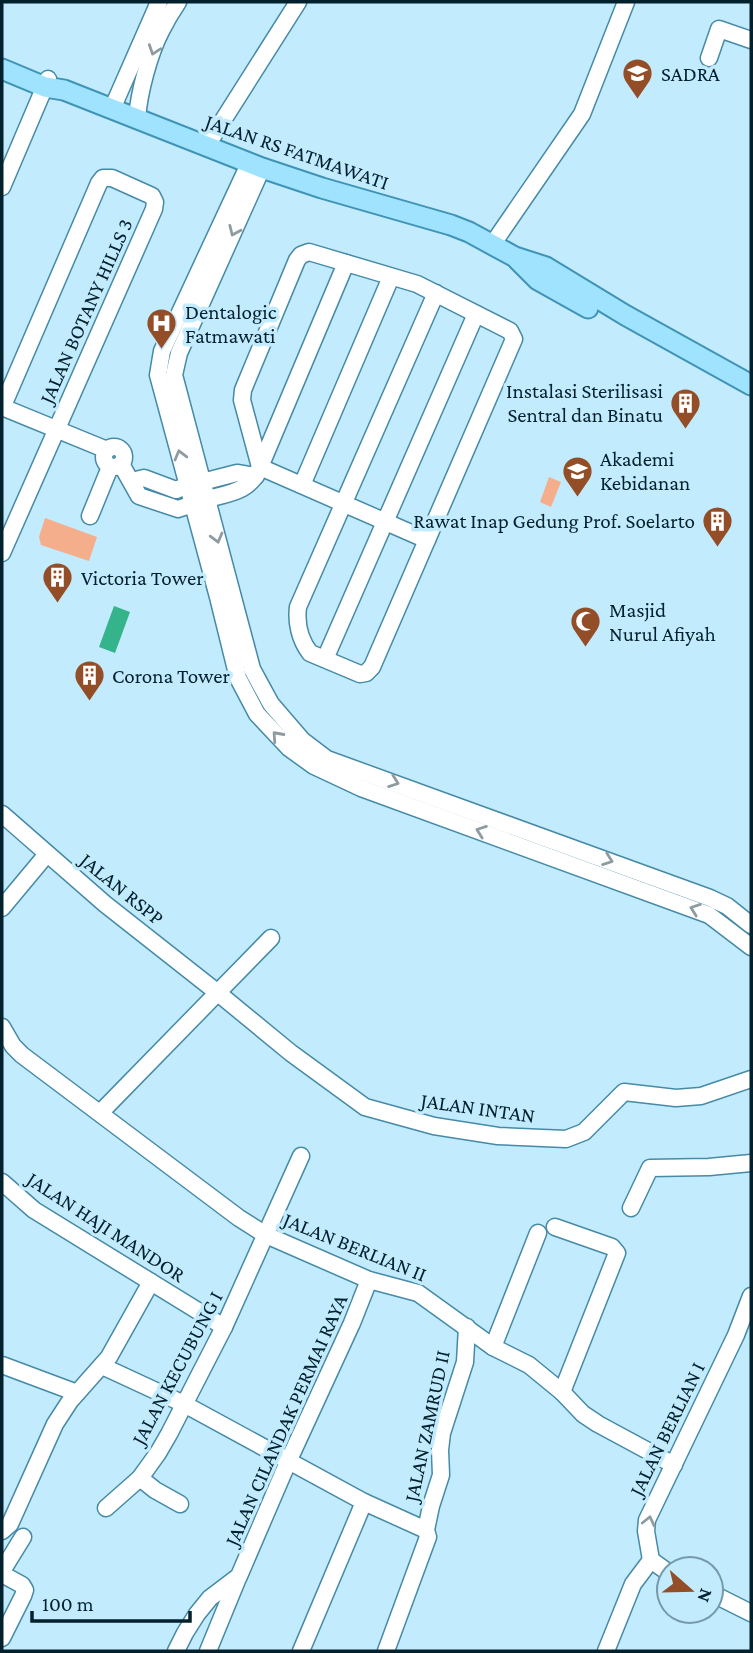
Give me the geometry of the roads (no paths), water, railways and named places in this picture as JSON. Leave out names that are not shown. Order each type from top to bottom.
[{"type":"main road","name":"JALAN RS FATMAWATI","points":[[2,60],[52,86]]},
{"type":"main road","name":"JALAN RS FATMAWATI","points":[[2,69],[137,118],[255,166],[451,225],[514,257],[545,267],[596,306],[751,398]]},
{"type":"main road","name":"JALAN RS FATMAWATI","points":[[596,306],[751,384]]},
{"type":"street","points":[[112,109],[158,2]]},
{"type":"street","points":[[137,118],[138,102],[152,54],[160,33],[178,2]]},
{"type":"street","points":[[206,147],[298,2]]},
{"type":"street","points":[[492,245],[582,114],[626,2]]},
{"type":"street","points":[[709,58],[719,29],[751,40]]},
{"type":"street","points":[[2,187],[52,86]]},
{"type":"street","points":[[255,166],[162,351],[158,374],[200,501],[218,597],[238,678],[257,714],[289,748],[314,766],[364,780],[710,898],[727,906],[751,925]]},
{"type":"street","name":"JALAN BOTANY HILLS 3","points":[[2,407],[99,183],[103,178],[112,178],[152,196],[154,209],[2,553]]},
{"type":"street","points":[[258,471],[242,400],[243,390],[301,255],[309,252],[417,284],[436,293],[510,331],[514,339],[372,667],[366,673],[360,674],[310,653],[304,646],[296,618],[298,607],[436,293]]},
{"type":"street","points":[[2,407],[107,450],[104,454],[106,464],[116,465],[132,481],[139,496],[178,509],[241,490],[258,471],[346,263]]},
{"type":"street","points":[[302,485],[391,277]]},
{"type":"street","points":[[325,659],[476,314]]},
{"type":"street","points":[[90,516],[116,465]]},
{"type":"street","points":[[132,481],[144,478],[176,490],[237,473],[258,471],[302,485],[427,540]]},
{"type":"street","points":[[364,780],[709,915],[751,947]]},
{"type":"street","name":"JALAN RSPP","points":[[2,814],[105,904],[218,993]]},
{"type":"street","points":[[2,908],[47,855]]},
{"type":"street","points":[[100,1113],[271,937]]},
{"type":"street","name":"JALAN INTAN","points":[[218,993],[291,1053],[365,1107],[447,1128],[498,1136],[566,1139],[584,1132],[624,1092],[676,1098],[701,1096],[751,1079]]},
{"type":"street","name":"JALAN BERLIAN II","points":[[2,1027],[22,1055],[239,1219],[266,1235],[369,1280],[418,1293],[493,1347],[529,1365],[562,1392],[583,1415],[674,1465]]},
{"type":"street","name":"JALAN KECUBUNG I","points":[[106,1508],[140,1478],[158,1453],[224,1327],[301,1156]]},
{"type":"street","points":[[631,1208],[650,1168],[751,1163]]},
{"type":"street","name":"JALAN HAJI MANDOR","points":[[2,1182],[34,1210],[224,1327]]},
{"type":"street","points":[[555,1227],[612,1247],[617,1253],[562,1392]]},
{"type":"street","points":[[493,1347],[538,1233]]},
{"type":"street","name":"JALAN CILANDAK PERMAI RAYA","points":[[208,1651],[369,1280]]},
{"type":"street","points":[[6,1528],[55,1424],[77,1393],[102,1366],[151,1282]]},
{"type":"street","name":"JALAN BERLIAN I","points":[[651,1560],[647,1520],[736,1335],[751,1296]]},
{"type":"street","name":"JALAN ZAMRUD II","points":[[386,1651],[428,1538],[426,1530],[441,1475],[440,1450],[443,1433],[465,1362],[467,1327]]},
{"type":"street","points":[[736,1335],[751,1342]]},
{"type":"street","points":[[2,1365],[77,1393]]},
{"type":"street","points":[[102,1366],[184,1404],[364,1503],[426,1530]]},
{"type":"street","points":[[140,1478],[180,1504]]},
{"type":"street","points":[[301,1651],[364,1503]]},
{"type":"street","points":[[2,1638],[25,1590],[2,1572],[23,1537]]},
{"type":"street","points":[[606,1651],[633,1584],[651,1560],[655,1563]]},
{"type":"street","name":"JALAN CILANDAK PERMAI RAYA","points":[[176,1651],[197,1614],[210,1598],[239,1576]]},
{"type":"street","points":[[725,1600],[751,1613]]},
{"type":"street","points":[[185,1633],[208,1651]]},
{"type":"place","name":"SADRA","points":[[638,101]]},
{"type":"place","name":"Dentalogic Fatmawati","points":[[162,351]]},
{"type":"place","name":"Instalasi Sterilisasi Sentral dan Binatu","points":[[686,430]]},
{"type":"place","name":"Akademi Kebidanan","points":[[577,498]]},
{"type":"place","name":"Rawat Inap Gedung Prof. Soelarto","points":[[718,548]]},
{"type":"place","name":"Victoria Tower","points":[[58,605]]},
{"type":"place","name":"Masjid Nurul Afiyah","points":[[586,649]]},
{"type":"place","name":"Corona Tower","points":[[89,703]]}]
